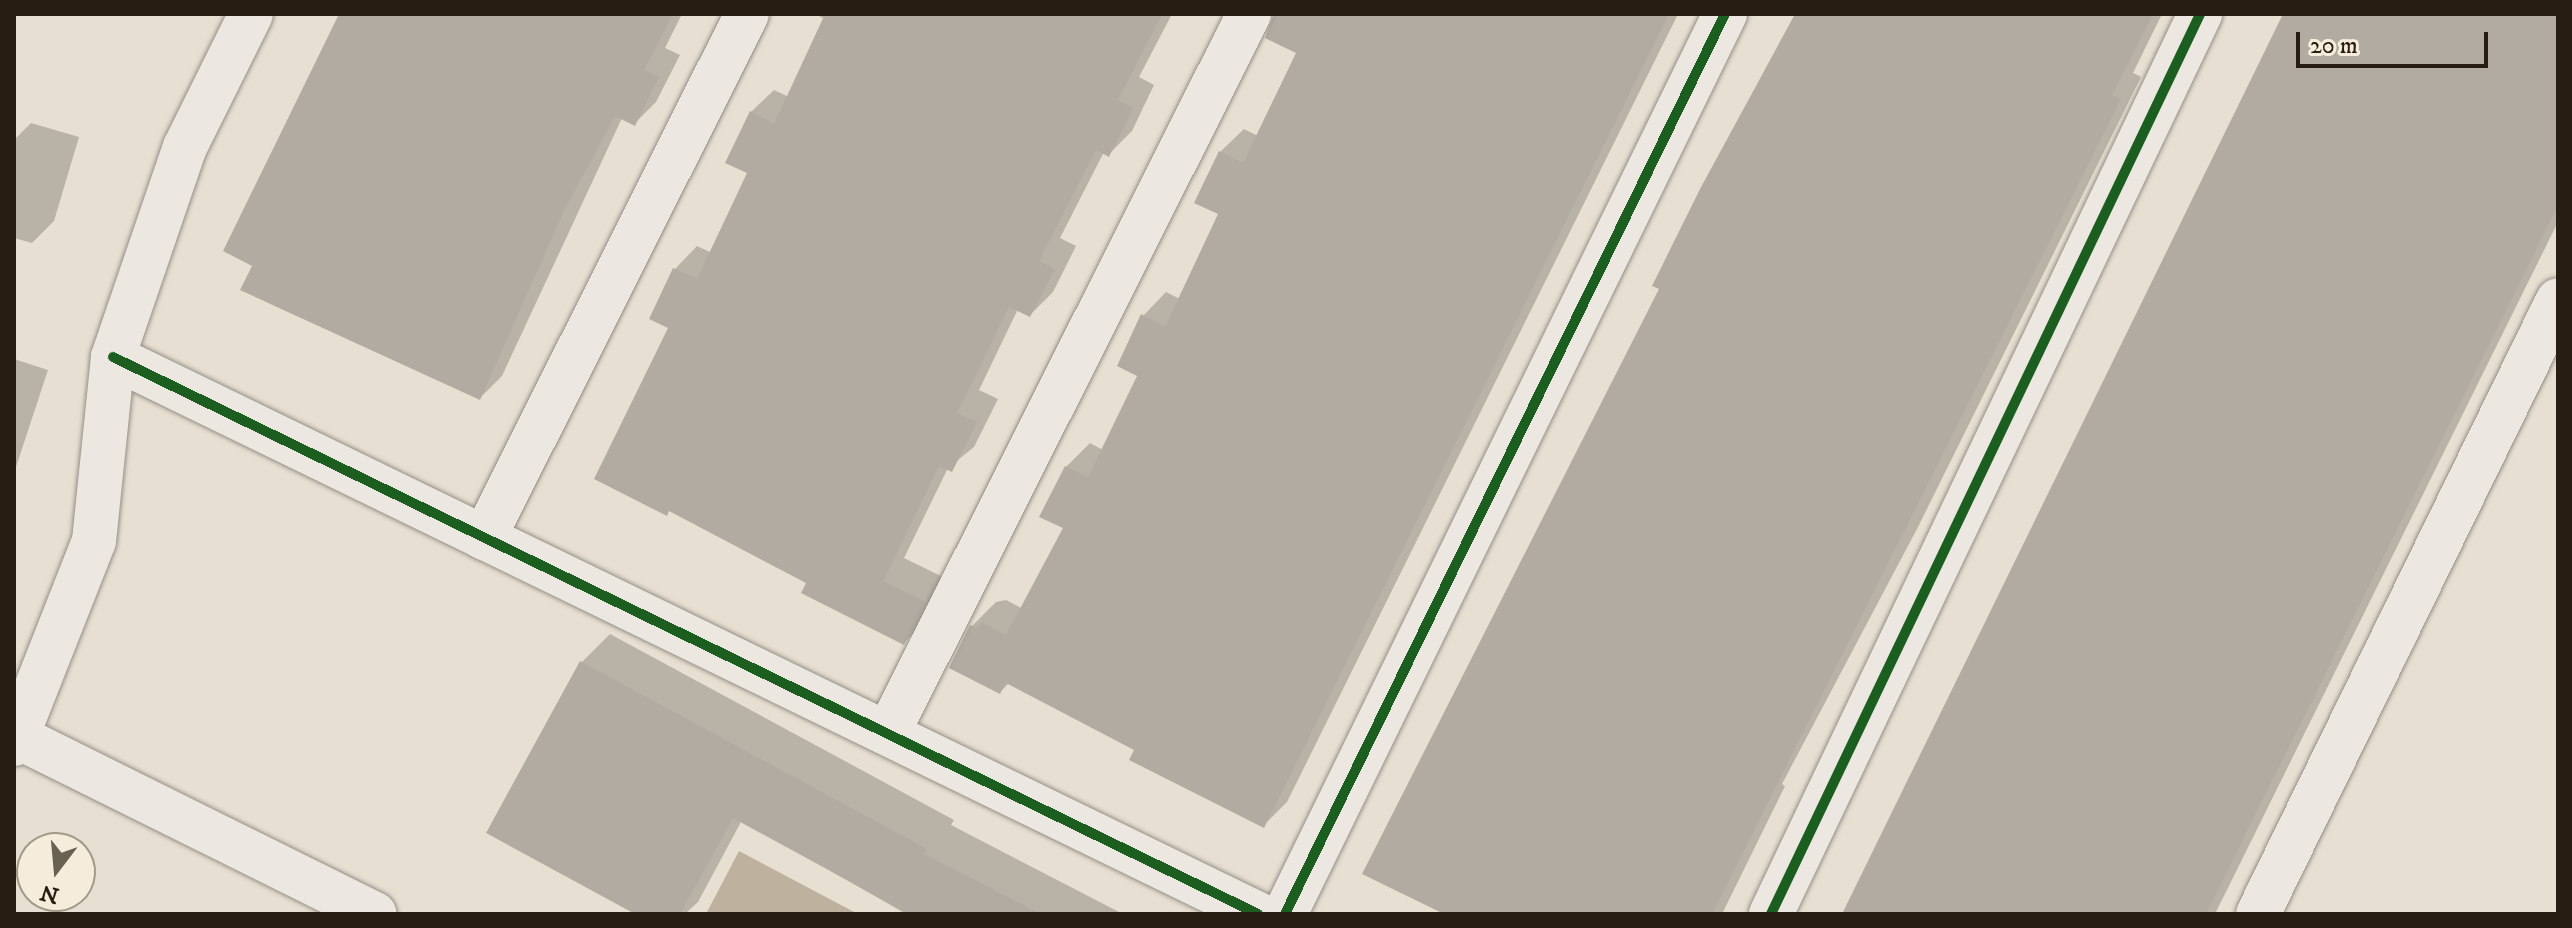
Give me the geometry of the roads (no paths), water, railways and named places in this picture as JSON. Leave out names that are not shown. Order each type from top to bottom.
[{"type":"street","points":[[251,14],[185,147],[113,357],[94,541],[16,740],[312,900],[374,914]]},
{"type":"street","points":[[484,538],[747,14]]},
{"type":"street","points":[[888,733],[1249,14]]},
{"type":"street","points":[[1285,914],[1725,14]]},
{"type":"street","points":[[1771,914],[2200,14]]},
{"type":"street","points":[[2258,914],[2558,300]]},
{"type":"street","points":[[113,357],[1258,914]]}]
